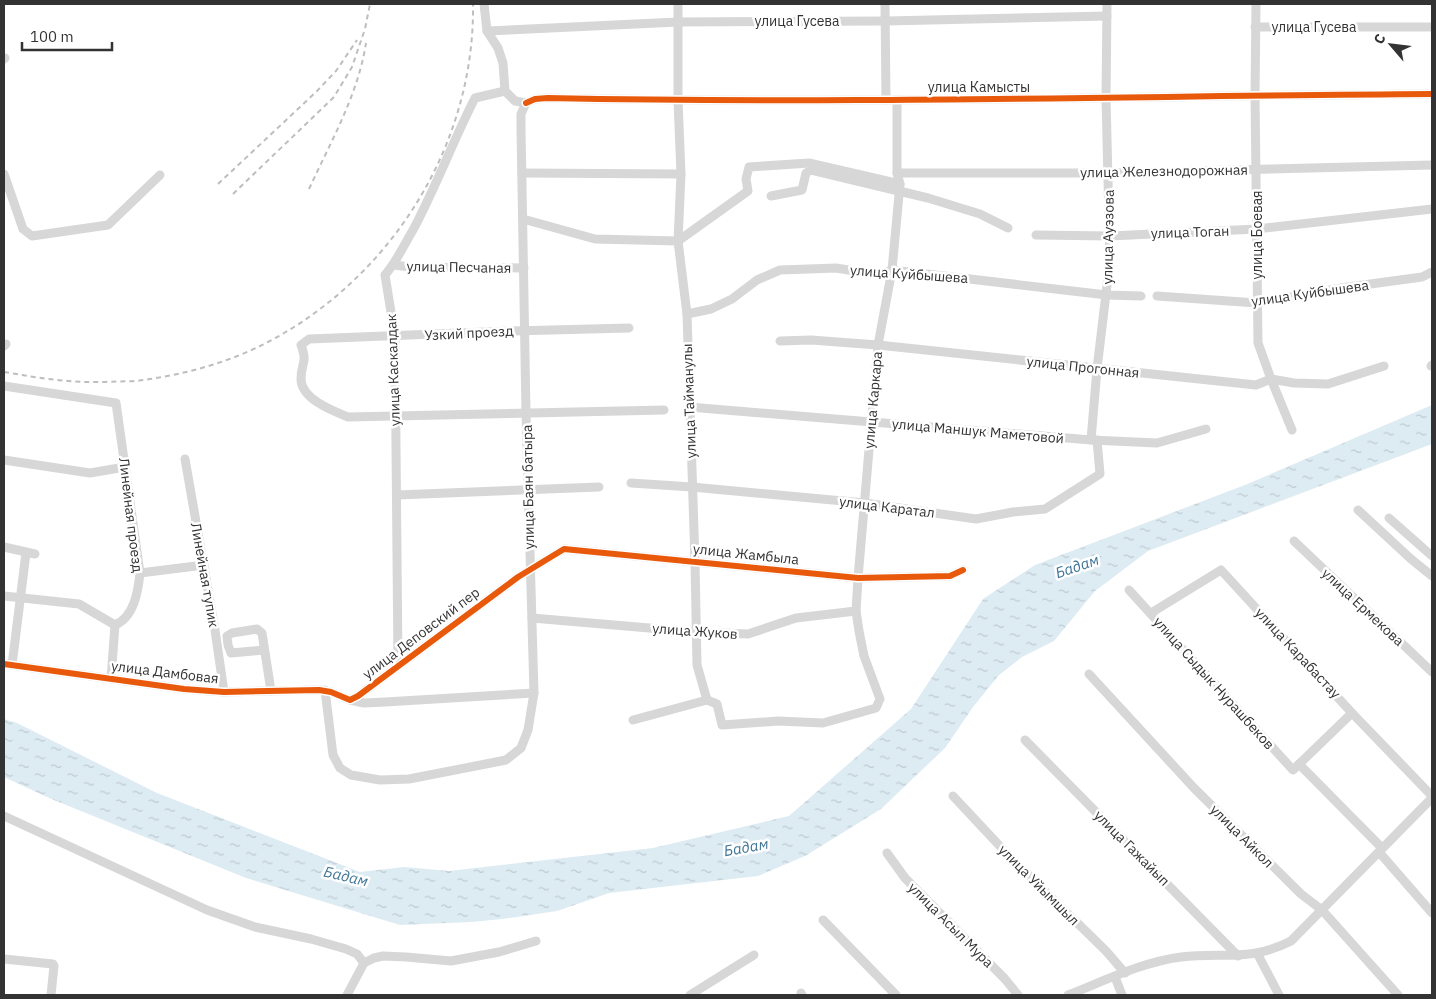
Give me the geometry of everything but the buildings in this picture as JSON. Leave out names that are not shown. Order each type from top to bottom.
[{"type":"street","points":[[484,4],[487,31],[498,48],[503,63],[505,91],[516,100],[526,103]]},
{"type":"street","name":"улица Тайманулы","points":[[678,4],[678,101],[681,174],[678,241],[687,314],[696,562],[697,665],[708,700],[717,704],[722,725],[778,721],[823,723],[876,708],[880,699]]},
{"type":"street","points":[[885,4],[886,100]]},
{"type":"street","name":"улица Ауэзова","points":[[1094,440],[1097,368],[1110,260],[1106,99],[1107,4]]},
{"type":"street","name":"улица Боевая","points":[[1256,4],[1254,95],[1258,343],[1292,430]]},
{"type":"street","name":"улица Гусева","points":[[487,31],[678,22],[1107,16]]},
{"type":"street","name":"улица Гусева","points":[[1255,27],[1432,27]]},
{"type":"street","name":"улица Каскалдак","points":[[398,665],[395,337],[385,275],[394,265],[433,191],[475,98],[505,91]]},
{"type":"street","name":"улица Камысты","points":[[526,103],[535,99],[548,98],[678,101],[1106,99],[1254,95],[1432,94]]},
{"type":"street","name":"улица Каркара","points":[[880,699],[864,656],[856,611],[878,346],[892,270],[900,188],[897,173],[897,100]]},
{"type":"street","name":"улица Баян батыра","points":[[325,690],[333,755],[340,768],[352,775],[380,780],[409,779],[506,760],[521,748],[528,730],[534,693],[526,412],[521,114],[526,103]]},
{"type":"street","points":[[523,219],[595,239],[678,241],[748,191],[746,179],[749,167],[809,163],[900,188],[980,214],[1008,228]]},
{"type":"street","name":"улица Железнодорожная","points":[[897,173],[1108,173],[1432,165]]},
{"type":"street","points":[[771,196],[802,190],[806,173],[811,170],[900,188]]},
{"type":"street","points":[[4,174],[23,229],[32,236],[108,225],[160,175]]},
{"type":"street","points":[[522,174],[681,174]]},
{"type":"street","name":"улица Тоган","points":[[1036,235],[1110,236],[1257,229],[1432,209]]},
{"type":"street","name":"улица Песчаная","points":[[394,265],[410,267],[524,268]]},
{"type":"street","name":"улица Куйбышева","points":[[687,314],[711,309],[732,298],[757,280],[780,270],[836,268],[879,275],[892,270],[1107,295],[1141,296]]},
{"type":"street","name":"улица Куйбышева","points":[[1157,296],[1257,303],[1341,288],[1422,277],[1432,272]]},
{"type":"street","name":"Узкий проезд","points":[[396,416],[348,417],[319,404],[303,388],[301,380],[306,357],[300,345],[309,339],[395,337],[526,330],[629,328]]},
{"type":"street","name":"улица Прогонная","points":[[780,342],[811,340],[878,346],[1256,385],[1271,379],[1328,384],[1384,366]]},
{"type":"street","name":"Линейная проезд","points":[[4,386],[116,403],[140,573],[138,592],[134,603],[122,622],[115,625]]},
{"type":"street","name":"улица Маншук Маметовой","points":[[689,407],[1094,440],[1157,442],[1206,429]]},
{"type":"street","points":[[396,416],[664,410]]},
{"type":"street","name":"улица Каратал","points":[[631,483],[865,503],[976,519],[1013,512],[1045,509],[1100,474],[1094,440]]},
{"type":"street","name":"Линейная тупик","points":[[185,459],[224,692]]},
{"type":"street","points":[[4,460],[90,473],[125,467]]},
{"type":"street","points":[[397,495],[600,488]]},
{"type":"street","points":[[1358,510],[1432,576]]},
{"type":"street","points":[[1389,518],[1432,556]]},
{"type":"street","name":"улица Ермекова","points":[[1294,542],[1432,672]]},
{"type":"street","points":[[4,547],[30,554],[8,664]]},
{"type":"street","name":"улица Жамбыла","points":[[530,570],[564,549],[858,578],[950,576],[963,570]]},
{"type":"street","points":[[140,573],[204,565]]},
{"type":"street","name":"улица Деповский пер","points":[[350,700],[530,570]]},
{"type":"street","name":"улица Карабастау","points":[[1151,612],[1221,570],[1432,797]]},
{"type":"street","name":"улица Сыдык Нурашбеков","points":[[1130,590],[1293,770],[1299,764],[1380,850],[1432,913]]},
{"type":"street","points":[[4,596],[79,604],[115,625],[111,679]]},
{"type":"street","name":"улица Жуков","points":[[532,618],[696,632],[748,634],[796,618],[856,611]]},
{"type":"street","points":[[264,650],[270,691]]},
{"type":"street","name":"улица Дамбовая","points":[[8,664],[184,689],[224,692],[325,690]]},
{"type":"street","name":"улица Айкол","points":[[1089,674],[1194,788],[1301,894],[1322,910],[1398,995]]},
{"type":"street","points":[[325,690],[350,700],[364,703],[534,693]]},
{"type":"street","points":[[633,720],[708,700]]},
{"type":"street","points":[[1299,764],[1352,712]]},
{"type":"street","name":"улица Гажайып","points":[[1025,740],[1238,956]]},
{"type":"street","name":"улица Уйымшыл","points":[[953,796],[1011,858],[1106,951],[1125,973]]},
{"type":"street","points":[[1068,995],[1153,963],[1182,957],[1238,956],[1257,953],[1275,949],[1291,941],[1432,797]]},
{"type":"street","points":[[4,816],[207,910],[255,927],[346,949],[357,954],[364,963]]},
{"type":"street","name":"улица Асыл Мура","points":[[886,853],[905,878],[1005,979],[1018,995]]},
{"type":"street","points":[[823,920],[896,995]]},
{"type":"street","points":[[348,995],[364,963],[383,956],[451,961],[499,952],[536,940]]},
{"type":"street","points":[[1257,953],[1279,995]]},
{"type":"street","points":[[690,995],[725,975],[754,954]]},
{"type":"street","points":[[4,959],[53,964],[52,995]]},
{"type":"street","points":[[1115,978],[1122,995]]},
{"type":"water","name":"Бадам","points":[[1432,405],[1432,444],[1148,551],[1095,591],[1054,641],[1022,657],[999,675],[973,707],[945,748],[881,809],[805,856],[758,876],[609,893],[557,911],[502,919],[400,925],[246,878],[49,798],[4,777],[4,719],[17,723],[157,793],[360,872],[404,867],[449,871],[653,848],[789,816],[911,709],[983,599],[1035,565],[1245,485]]},
{"type":"railway","points":[[233,194],[334,97],[352,67],[365,29],[370,4]]},
{"type":"railway","points":[[4,372],[79,382],[139,381],[195,370],[240,355],[268,342],[312,315],[353,281],[388,243],[418,201],[442,155],[459,107],[470,56],[473,4]]},
{"type":"railway","points":[[218,184],[316,92],[336,71],[357,40]]},
{"type":"railway","points":[[309,189],[350,99],[357,81],[366,43]]},
{"type":"cycle path","points":[[526,103],[535,99],[548,98],[880,100],[1432,94]]},
{"type":"cycle path","points":[[4,664],[184,689],[224,692],[319,690],[331,692],[350,700],[518,577],[564,549],[858,578],[950,576],[963,570]]}]
